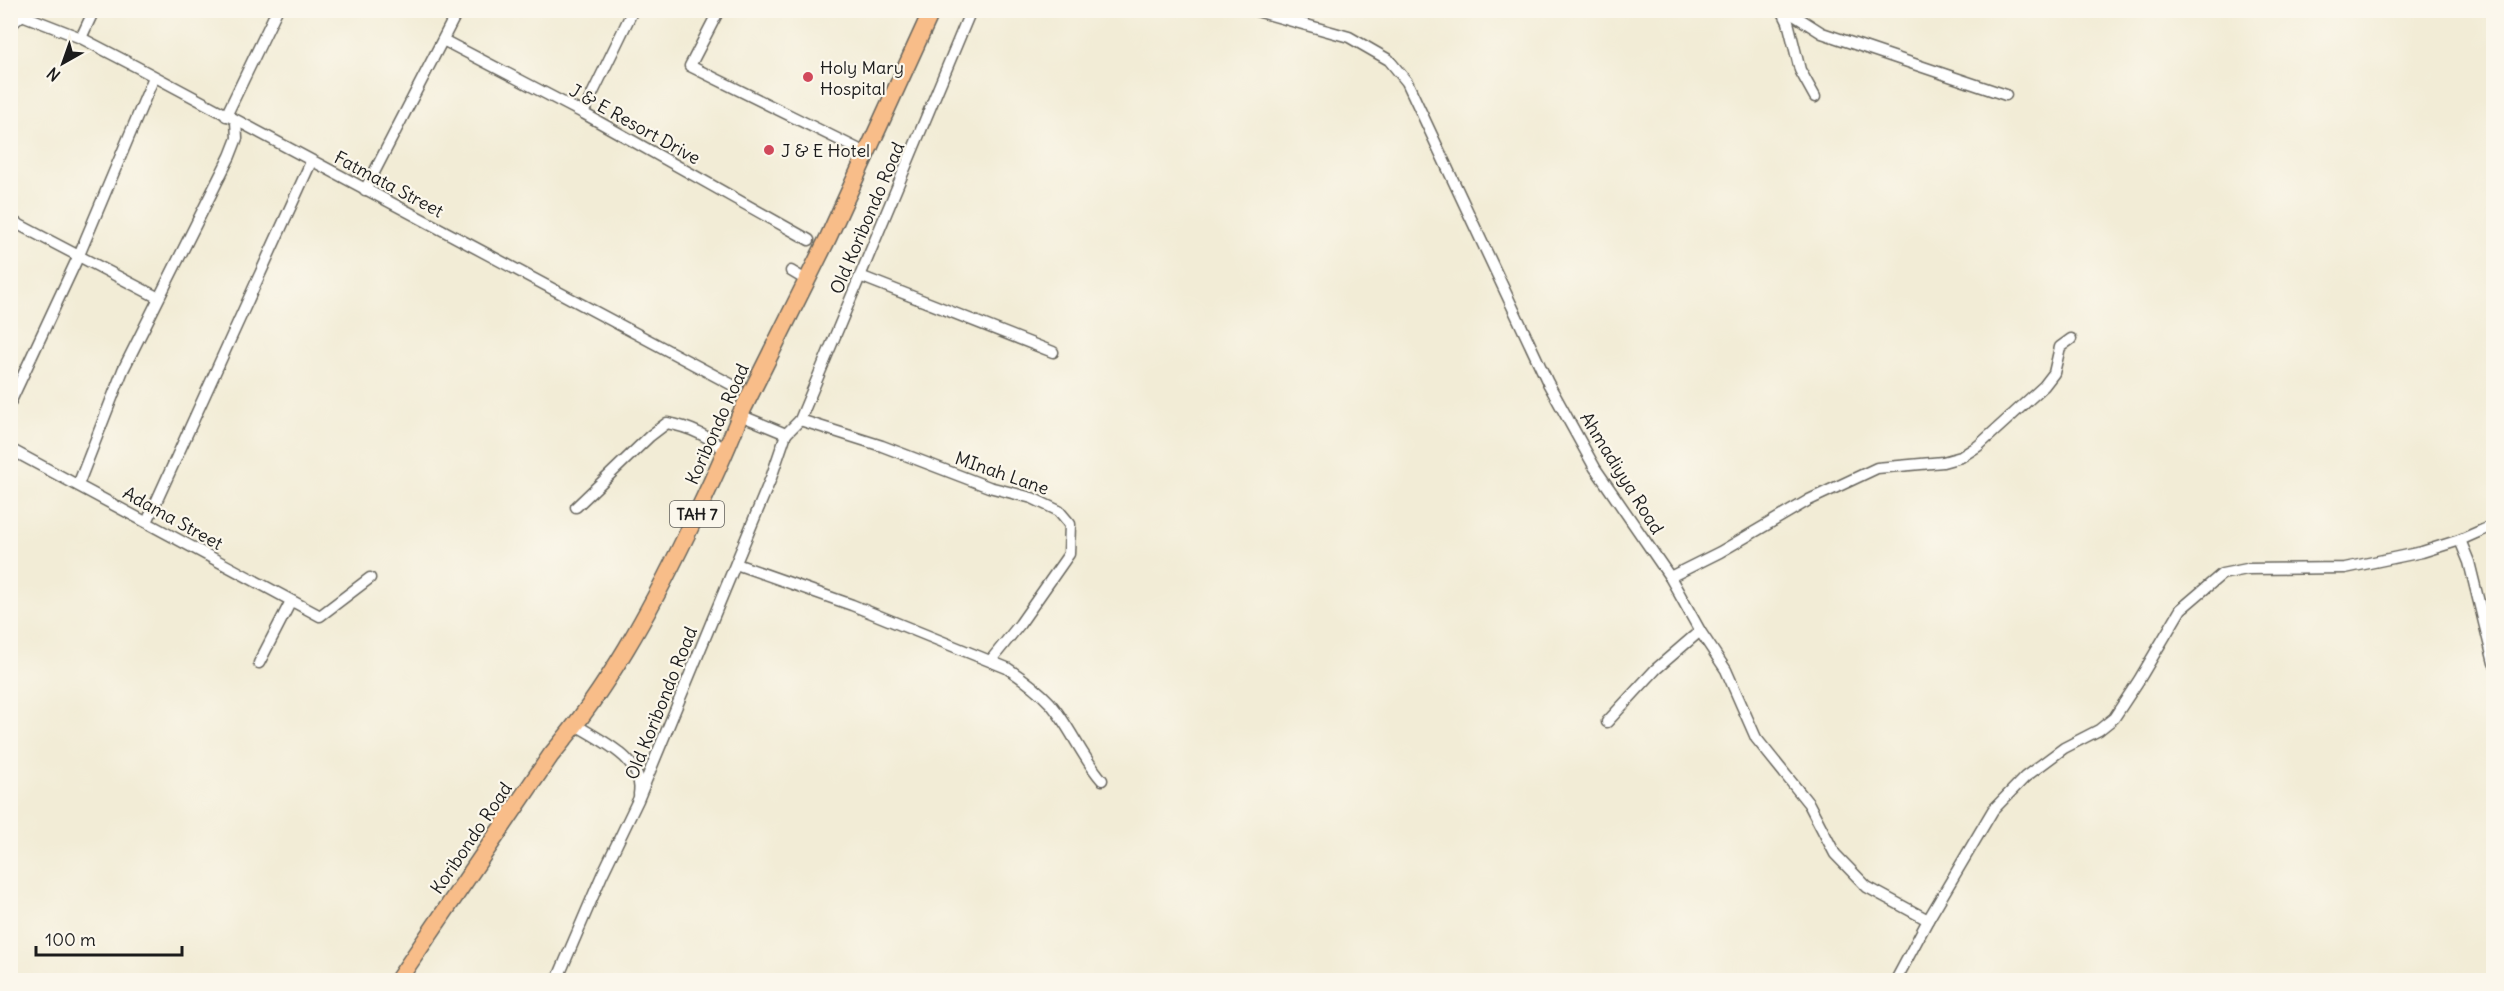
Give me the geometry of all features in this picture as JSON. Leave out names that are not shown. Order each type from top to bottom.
[{"type":"highway","name":"Koribondo Road","points":[[398,981],[551,755],[576,725],[621,658],[658,593],[727,452],[741,415],[868,154],[932,10]]},
{"type":"street","points":[[81,38],[94,10]]},
{"type":"street","points":[[78,484],[123,370],[230,156],[237,138],[231,118],[277,10]]},
{"type":"street","points":[[365,190],[458,10]]},
{"type":"street","points":[[582,113],[633,10]]},
{"type":"street","points":[[719,10],[690,66],[868,154]]},
{"type":"street","name":"Old Koribondo Road","points":[[557,981],[602,875],[638,800],[771,478],[786,434],[800,420],[971,10]]},
{"type":"street","name":"Ahmadiyya Road","points":[[1253,10],[1349,37],[1389,60],[1407,82],[1548,383],[1595,468],[1670,577],[1700,631],[1726,670],[1756,738],[1809,804],[1835,854],[1868,887],[1928,920]]},
{"type":"street","points":[[1784,10],[1822,33],[2006,95]]},
{"type":"street","points":[[1784,10],[1800,70],[1815,97]]},
{"type":"street","points":[[10,26],[21,13]]},
{"type":"street","name":"Fatmata Street","points":[[21,13],[81,38],[154,76],[311,162],[738,388]]},
{"type":"street","name":"J & E Resort Drive","points":[[443,40],[582,113],[809,240]]},
{"type":"street","points":[[10,403],[79,255],[154,76]]},
{"type":"street","points":[[147,522],[311,162]]},
{"type":"street","points":[[10,220],[158,297]]},
{"type":"street","points":[[791,272],[806,280]]},
{"type":"street","points":[[860,276],[1053,352]]},
{"type":"street","points":[[1670,577],[1720,552],[1809,500],[1877,468],[1943,462],[1961,457],[1978,447],[2044,386],[2054,373],[2060,347],[2071,339]]},
{"type":"street","points":[[741,415],[786,434]]},
{"type":"street","name":"MInah Lane","points":[[800,420],[882,446],[989,487],[1032,498],[1059,511],[1070,525],[1069,554],[1020,624],[991,660]]},
{"type":"street","points":[[576,507],[650,436],[667,423],[685,426],[715,441],[727,452]]},
{"type":"street","name":"Adama Street","points":[[10,449],[320,616],[370,578]]},
{"type":"street","points":[[1896,981],[1928,920],[1993,810],[2025,777],[2064,748],[2099,730],[2115,717],[2181,609],[2222,574],[2247,569],[2345,568],[2422,552],[2460,540],[2493,525]]},
{"type":"street","points":[[2460,540],[2469,562],[2493,663]]},
{"type":"street","points":[[736,564],[852,605],[991,660],[1025,680],[1050,704],[1102,780]]},
{"type":"street","points":[[259,663],[291,601]]},
{"type":"street","points":[[1607,722],[1656,669],[1700,631]]},
{"type":"street","points":[[576,725],[623,756],[636,768],[641,786],[638,800]]},
{"type":"place","name":"Holy Mary Hospital","points":[[808,77]]},
{"type":"place","name":"J & E Hotel","points":[[769,150]]}]
